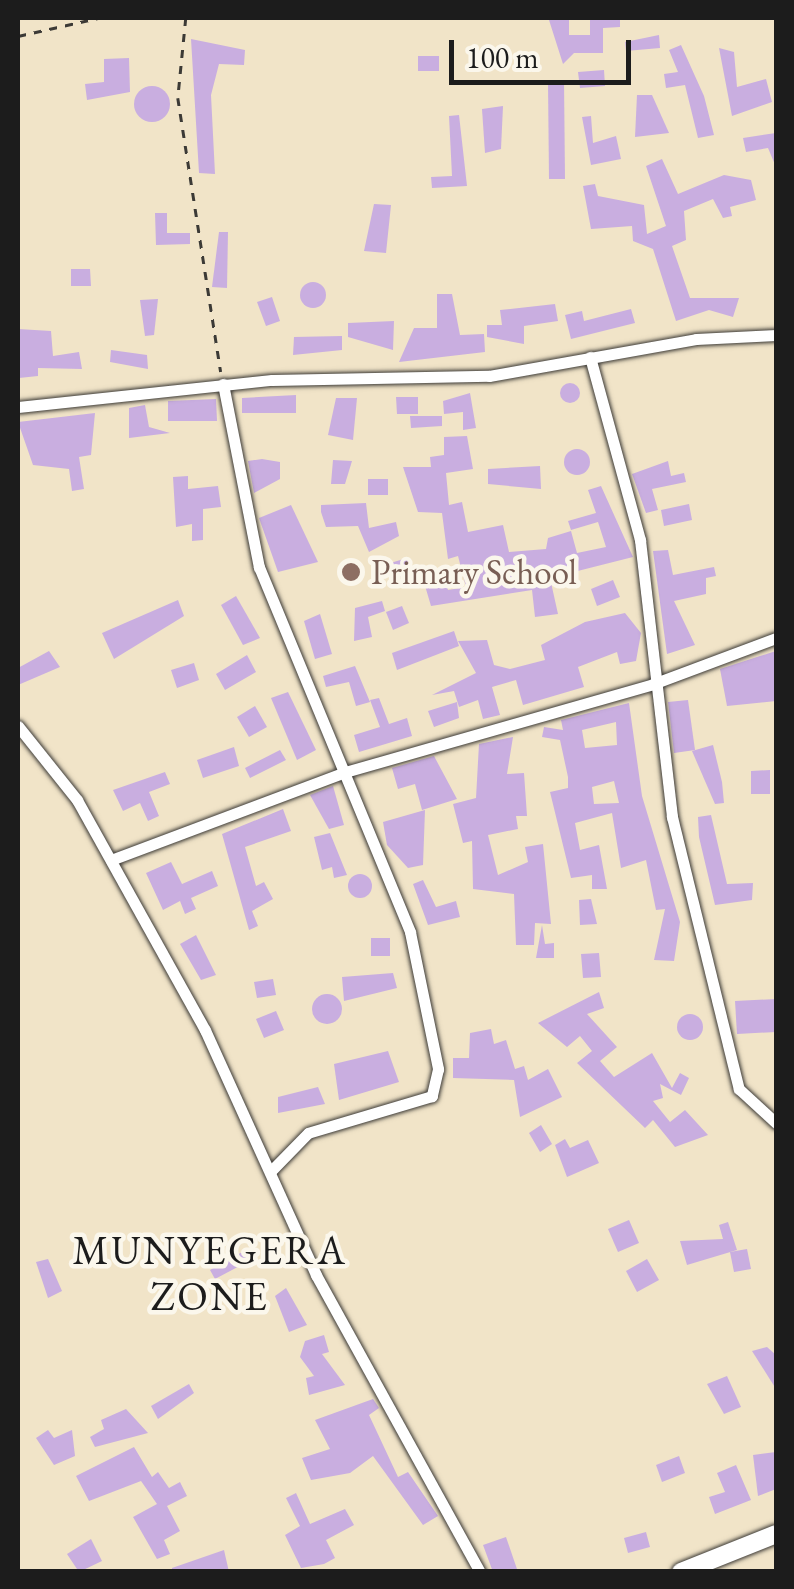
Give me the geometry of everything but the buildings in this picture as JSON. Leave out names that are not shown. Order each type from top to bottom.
[{"type":"main road","points":[[681,1572],[776,1534]]},
{"type":"street","points":[[18,407],[222,384],[432,381],[776,335]]},
{"type":"street","points":[[590,357],[640,540],[653,684],[672,817],[739,1088],[776,1123]]},
{"type":"street","points":[[222,384],[260,566],[410,932],[428,994],[438,1086],[420,1102],[308,1133],[270,1172]]},
{"type":"street","points":[[111,860],[344,772],[653,684],[776,638]]},
{"type":"street","points":[[18,726],[111,860],[270,1172],[316,1275],[480,1572]]},
{"type":"path","points":[[18,36],[98,18]]},
{"type":"path","points":[[186,18],[178,98],[222,384]]},
{"type":"place","name":"Primary School","points":[[351,572]]},
{"type":"district","name":"MUNYEGERA ZONE","points":[[210,1273]]}]
